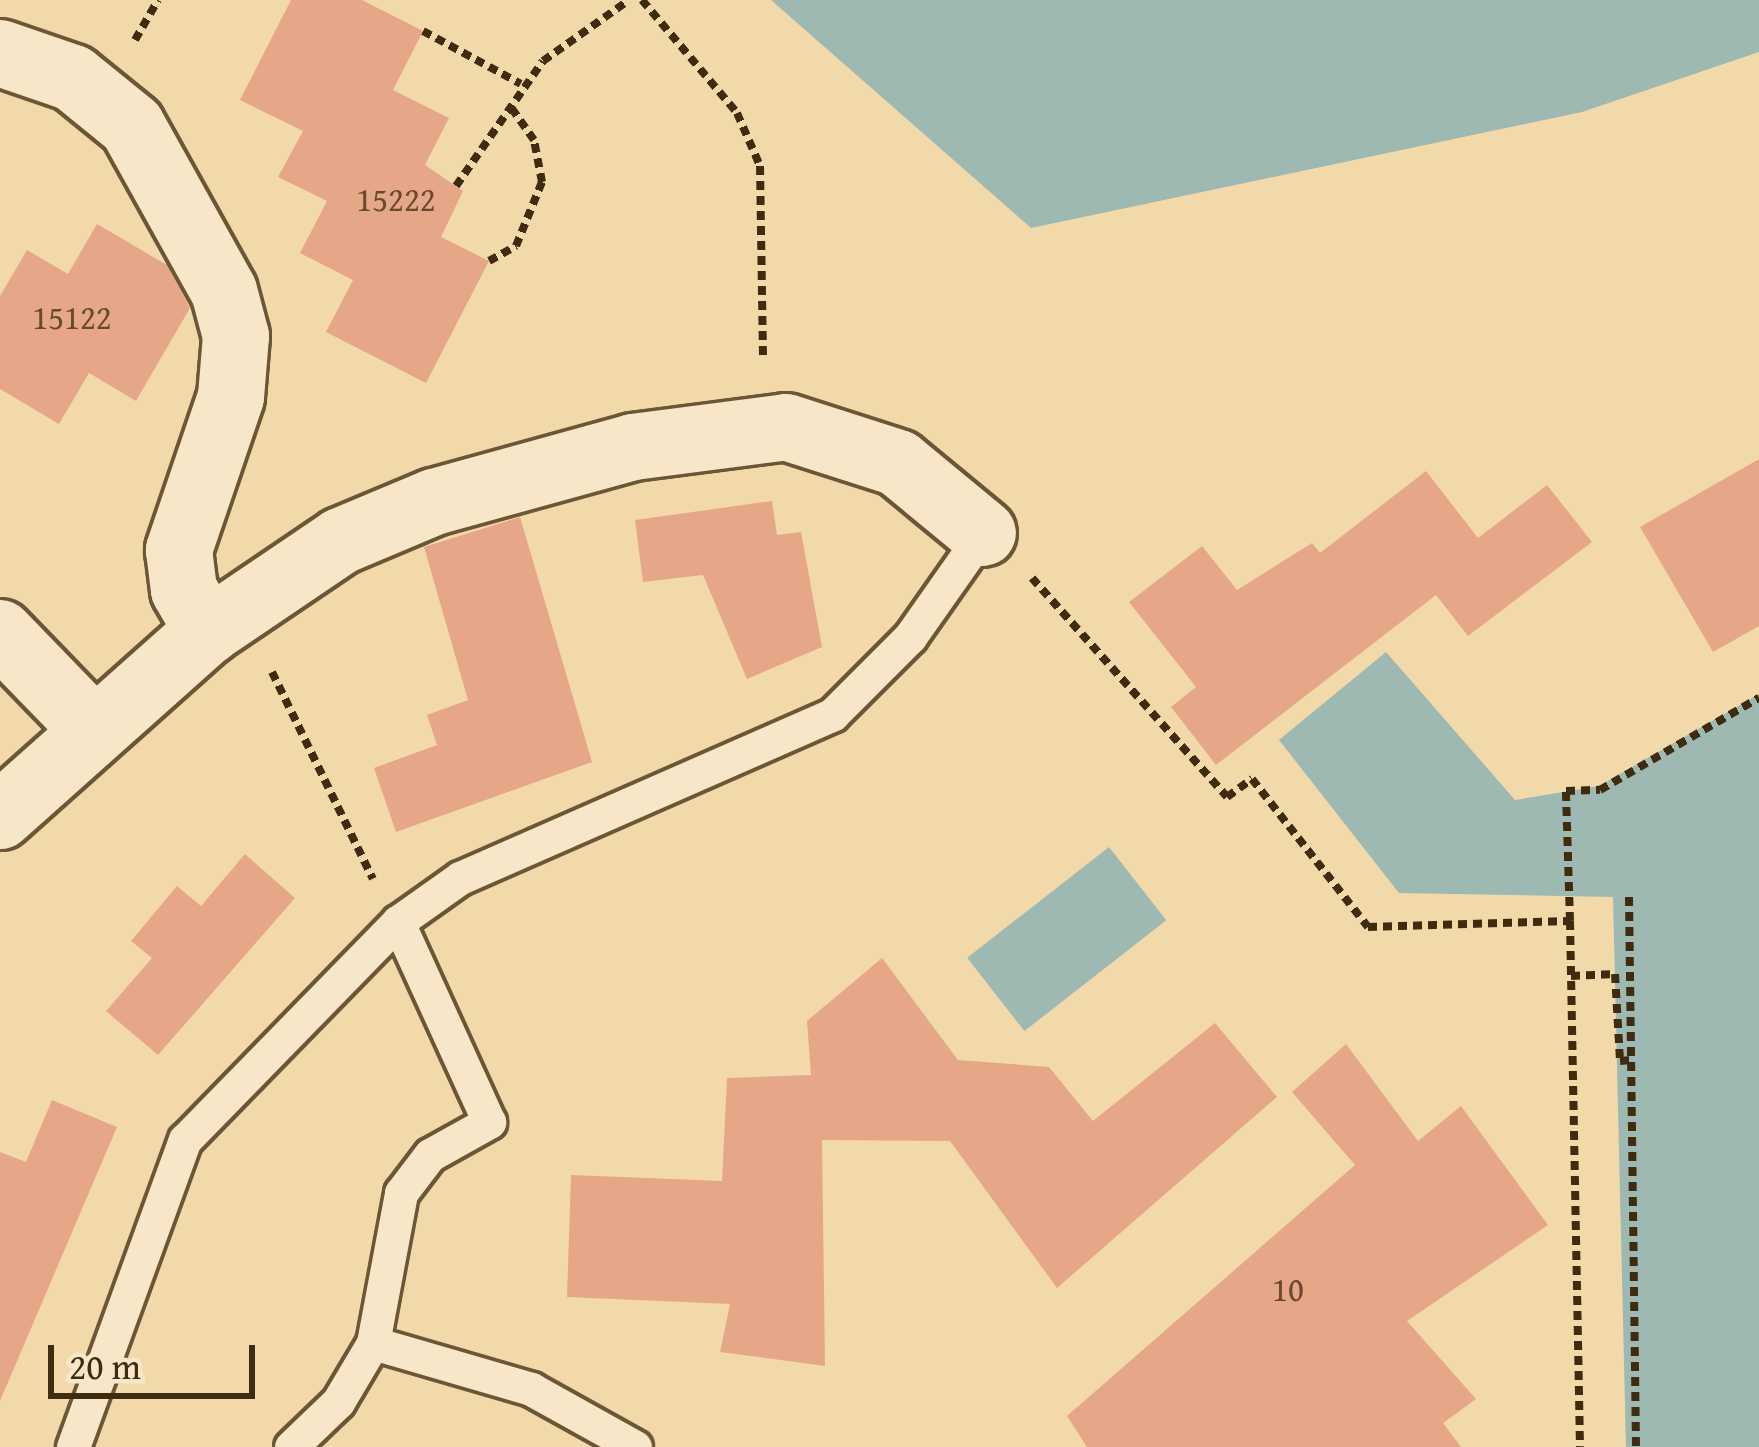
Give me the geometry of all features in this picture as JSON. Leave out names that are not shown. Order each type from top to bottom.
[{"type":"street","points":[[0,53],[73,78],[132,126],[224,290],[231,397],[179,550],[184,590],[223,620]]},
{"type":"street","points":[[0,815],[90,726],[223,620],[340,542],[434,502],[633,446],[762,426],[898,463],[982,533]]},
{"type":"street","points":[[0,632],[90,726]]},
{"type":"lane","points":[[73,1447],[185,1140],[398,922],[460,878],[833,714],[910,637],[982,533]]},
{"type":"lane","points":[[291,1447],[338,1402],[373,1343],[400,1193],[430,1156],[489,1122],[398,922]]},
{"type":"lane","points":[[373,1343],[531,1389],[635,1447]]},
{"type":"path","points":[[456,186],[521,84],[629,0]]},
{"type":"path","points":[[642,0],[736,113],[760,166],[762,426]]},
{"type":"path","points":[[423,31],[521,84]]},
{"type":"path","points":[[488,261],[516,245],[542,182],[534,140],[510,106]]},
{"type":"path","points":[[982,533],[1099,643],[1227,797],[1252,779],[1367,927],[1570,921]]},
{"type":"path","points":[[223,620],[398,922]]},
{"type":"path","points":[[1580,1447],[1566,790],[1600,790],[1759,698]]},
{"type":"path","points":[[1629,897],[1636,1447]]},
{"type":"path","points":[[1571,976],[1615,974],[1620,1060],[1631,1060]]},
{"type":"water","points":[[771,0],[1759,0],[1759,52],[1582,112],[1031,228]]},
{"type":"water","points":[[1386,652],[1515,800],[1599,786],[1759,694],[1759,1447],[1626,1447],[1613,897],[1399,893],[1279,740]]},
{"type":"water","points":[[1109,847],[1166,920],[1024,1031],[967,958]]},
{"type":"building","points":[[291,0],[362,0],[423,31],[393,90],[449,118],[425,165],[463,191],[441,237],[489,261],[426,383],[326,332],[353,280],[300,253],[327,201],[278,177],[303,131],[240,100]]},
{"type":"building","points":[[97,224],[167,265],[190,308],[136,401],[89,373],[59,424],[0,389],[0,296],[27,250],[68,274]]},
{"type":"building","points":[[1759,459],[1759,626],[1713,652],[1640,527]]},
{"type":"building","points":[[1426,471],[1478,538],[1547,485],[1592,542],[1468,636],[1436,595],[1216,765],[1171,707],[1196,687],[1129,602],[1202,546],[1237,590],[1312,543],[1320,553]]},
{"type":"building","points":[[772,501],[777,535],[801,532],[822,647],[747,679],[703,575],[643,582],[635,520]]},
{"type":"building","points":[[520,517],[592,762],[396,832],[374,768],[437,745],[427,715],[468,700],[424,547]]},
{"type":"building","points":[[245,854],[295,898],[158,1055],[106,1011],[152,958],[131,941],[177,886],[201,906]]},
{"type":"building","points":[[882,958],[958,1060],[1049,1067],[1093,1121],[1215,1023],[1277,1097],[1057,1288],[950,1141],[822,1140],[825,1366],[720,1352],[730,1304],[567,1297],[571,1175],[722,1181],[727,1078],[811,1075],[807,1021]]},
{"type":"building","points":[[1346,1044],[1418,1141],[1461,1106],[1548,1225],[1407,1321],[1476,1399],[1443,1423],[1461,1447],[1087,1447],[1067,1416],[1355,1165],[1292,1092]]},
{"type":"building","points":[[52,1100],[117,1127],[0,1401],[0,1152],[26,1162]]}]
